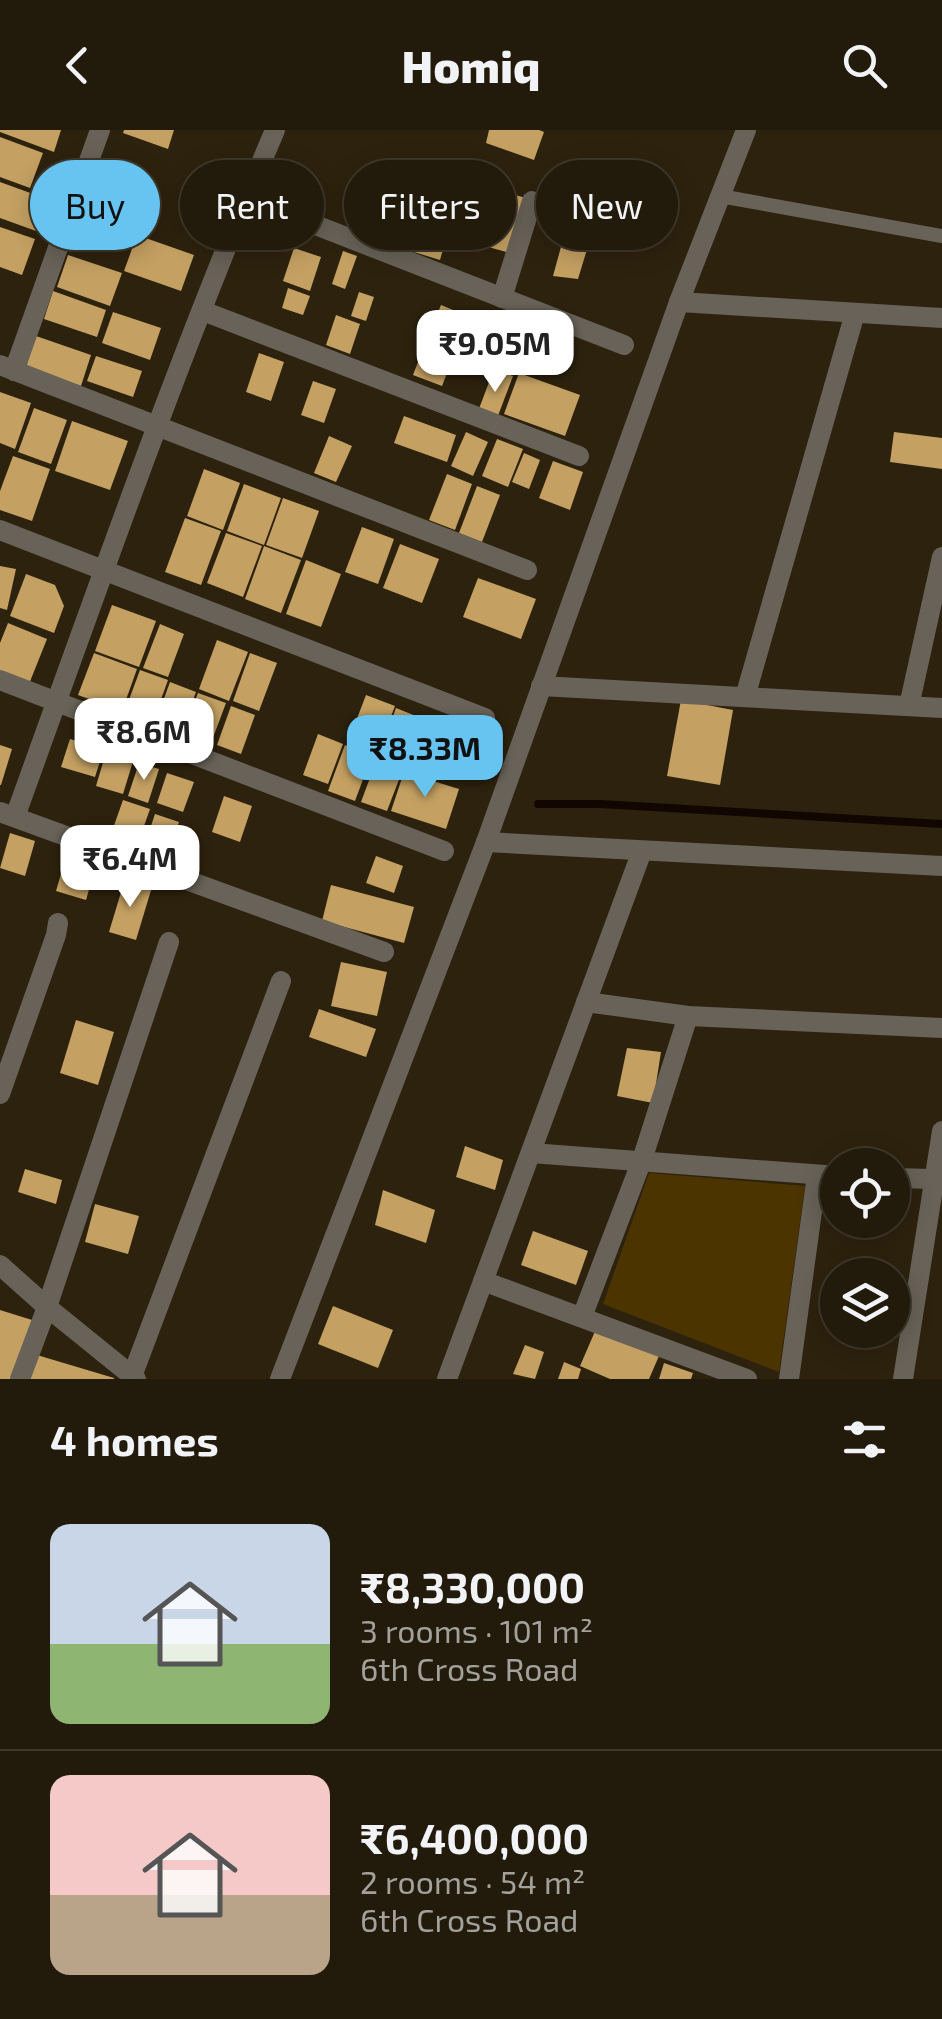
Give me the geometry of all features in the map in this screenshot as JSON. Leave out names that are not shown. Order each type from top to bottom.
[{"type":"street","points":[[100,130],[7,368],[527,570]]},
{"type":"street","points":[[262,160],[275,130]]},
{"type":"street","points":[[280,1379],[486,842],[679,302],[746,130]]},
{"type":"street","points":[[502,298],[532,201]]},
{"type":"street","points":[[324,228],[624,345]]},
{"type":"street","points":[[226,250],[57,701],[7,815],[384,952]]},
{"type":"street","points":[[679,302],[942,318]]},
{"type":"street","points":[[202,311],[579,456]]},
{"type":"street","points":[[745,697],[855,313]]},
{"type":"street","points":[[0,530],[485,718]]},
{"type":"street","points":[[909,706],[941,568]]},
{"type":"street","points":[[0,680],[444,851]]},
{"type":"street","points":[[541,686],[942,708]]},
{"type":"street","points":[[486,842],[942,866]]},
{"type":"street","points":[[453,1377],[484,1281],[642,850]]},
{"type":"street","points":[[0,1094],[58,923]]},
{"type":"street","points":[[20,1379],[168,942]]},
{"type":"street","points":[[0,1265],[133,1378],[281,980]]},
{"type":"street","points":[[586,1002],[688,1016],[942,1028]]},
{"type":"street","points":[[582,1317],[642,1160],[688,1016]]},
{"type":"street","points":[[903,1379],[942,1131]]},
{"type":"street","points":[[530,1153],[820,1174]]},
{"type":"street","points":[[910,1179],[934,1180]]},
{"type":"street","points":[[789,1379],[820,1213]]},
{"type":"street","points":[[484,1281],[747,1379]]},
{"type":"lane","points":[[720,196],[942,236]]},
{"type":"shaded area","points":[[649,1173],[805,1186],[779,1372],[603,1304]]},
{"type":"building","points":[[0,130],[61,130],[54,152]]},
{"type":"building","points":[[174,130],[168,149],[123,133]]},
{"type":"building","points":[[489,130],[544,132],[534,160],[486,143]]},
{"type":"building","points":[[0,137],[43,153],[40,160],[30,160],[30,188],[0,177]]},
{"type":"building","points":[[0,182],[30,193],[30,229],[0,218]]},
{"type":"building","points":[[516,195],[526,198],[516,232]]},
{"type":"building","points":[[0,227],[30,237],[31,250],[22,275],[0,267]]},
{"type":"building","points":[[160,243],[194,255],[181,291],[124,271],[132,250],[160,250]]},
{"type":"building","points":[[293,250],[321,257],[310,291],[283,281]]},
{"type":"building","points":[[408,250],[443,250],[440,260]]},
{"type":"building","points":[[560,250],[587,250],[578,279],[553,276]]},
{"type":"building","points":[[343,251],[357,256],[345,289],[332,284]]},
{"type":"building","points":[[68,255],[122,273],[110,306],[57,287]]},
{"type":"building","points":[[288,288],[310,296],[303,315],[282,308]]},
{"type":"building","points":[[53,291],[106,310],[97,337],[44,319]]},
{"type":"building","points":[[359,292],[374,297],[366,321],[351,316]]},
{"type":"building","points":[[441,305],[470,317],[456,351],[427,339]]},
{"type":"building","points":[[113,312],[161,328],[150,360],[102,343]]},
{"type":"building","points":[[336,315],[360,324],[350,354],[326,345]]},
{"type":"building","points":[[476,317],[499,326],[485,364],[462,355]]},
{"type":"building","points":[[504,328],[528,339],[515,372],[490,362]]},
{"type":"building","points":[[36,336],[91,355],[81,386],[26,367]]},
{"type":"building","points":[[425,344],[454,355],[442,386],[413,375]]},
{"type":"building","points":[[259,353],[284,362],[271,401],[246,392]]},
{"type":"building","points":[[96,356],[142,371],[133,397],[87,381]]},
{"type":"building","points":[[494,369],[513,376],[496,421],[477,414]]},
{"type":"building","points":[[519,373],[580,395],[565,436],[504,414]]},
{"type":"building","points":[[313,381],[336,389],[324,423],[301,415]]},
{"type":"building","points":[[0,392],[31,403],[15,449],[0,443]]},
{"type":"building","points":[[34,408],[67,420],[51,464],[18,452]]},
{"type":"building","points":[[404,416],[456,435],[447,462],[394,443]]},
{"type":"building","points":[[72,421],[128,441],[110,490],[55,471]]},
{"type":"building","points":[[466,432],[488,442],[473,476],[451,466]]},
{"type":"building","points":[[894,432],[942,438],[942,469],[890,462]]},
{"type":"building","points":[[329,436],[352,446],[336,482],[314,473]]},
{"type":"building","points":[[497,439],[523,449],[508,487],[482,476]]},
{"type":"building","points":[[524,453],[540,460],[529,489],[512,482]]},
{"type":"building","points":[[13,456],[50,469],[32,521],[0,510],[0,491]]},
{"type":"building","points":[[553,461],[583,472],[570,510],[539,498]]},
{"type":"building","points":[[204,469],[240,483],[223,530],[187,516]]},
{"type":"building","points":[[447,474],[472,484],[455,530],[429,520]]},
{"type":"building","points":[[244,484],[281,498],[264,545],[227,531]]},
{"type":"building","points":[[477,486],[500,495],[482,542],[459,533]]},
{"type":"building","points":[[283,498],[319,511],[302,558],[266,545]]},
{"type":"building","points":[[185,518],[221,531],[201,585],[165,572]]},
{"type":"building","points":[[362,527],[394,539],[378,584],[345,572]]},
{"type":"building","points":[[226,533],[262,546],[243,597],[207,583]]},
{"type":"building","points":[[400,544],[439,559],[422,603],[383,588]]},
{"type":"building","points":[[264,546],[301,560],[281,613],[245,599]]},
{"type":"building","points":[[306,560],[341,574],[321,627],[286,614]]},
{"type":"building","points":[[0,566],[16,569],[7,610],[0,608]]},
{"type":"building","points":[[26,574],[55,585],[64,606],[54,633],[10,616]]},
{"type":"building","points":[[478,578],[536,599],[521,639],[463,617]]},
{"type":"building","points":[[112,605],[156,621],[139,667],[95,651]]},
{"type":"building","points":[[8,623],[47,639],[29,684],[0,673],[0,643]]},
{"type":"building","points":[[160,624],[184,634],[168,677],[143,668]]},
{"type":"building","points":[[217,640],[248,652],[229,701],[199,689]]},
{"type":"building","points":[[94,653],[137,669],[122,711],[78,695]]},
{"type":"building","points":[[250,653],[277,663],[259,711],[233,701]]},
{"type":"building","points":[[140,670],[168,680],[151,727],[123,716]]},
{"type":"building","points":[[170,682],[196,692],[180,735],[154,726]]},
{"type":"building","points":[[198,693],[226,703],[208,751],[180,741]]},
{"type":"building","points":[[366,695],[395,706],[377,753],[348,742]]},
{"type":"building","points":[[681,700],[733,710],[720,785],[667,776]]},
{"type":"building","points":[[231,706],[255,715],[241,754],[217,745]]},
{"type":"building","points":[[396,708],[421,718],[404,764],[379,755]]},
{"type":"building","points":[[424,718],[454,729],[435,778],[406,767]]},
{"type":"building","points":[[318,734],[343,744],[328,784],[303,775]]},
{"type":"building","points":[[70,739],[104,749],[95,777],[61,767]]},
{"type":"building","points":[[0,745],[12,749],[1,785],[0,785]]},
{"type":"building","points":[[345,745],[372,755],[355,801],[328,791]]},
{"type":"building","points":[[107,749],[134,758],[123,794],[96,786]]},
{"type":"building","points":[[377,759],[403,769],[387,811],[361,802]]},
{"type":"building","points":[[139,763],[159,769],[148,803],[128,796]]},
{"type":"building","points":[[404,772],[459,789],[446,829],[391,811]]},
{"type":"building","points":[[167,773],[194,782],[183,812],[157,803]]},
{"type":"building","points":[[224,796],[252,806],[240,842],[212,832]]},
{"type":"building","points":[[123,800],[150,809],[138,843],[111,834]]},
{"type":"building","points":[[155,814],[179,822],[169,852],[145,844]]},
{"type":"building","points":[[10,833],[35,841],[25,876],[0,868]]},
{"type":"building","points":[[67,853],[97,862],[86,900],[56,891]]},
{"type":"building","points":[[376,856],[403,866],[394,893],[366,883]]},
{"type":"building","points":[[125,879],[152,887],[136,940],[109,932]]},
{"type":"building","points":[[331,885],[414,907],[404,943],[322,921]]},
{"type":"building","points":[[341,962],[387,972],[377,1016],[331,1006]]},
{"type":"building","points":[[319,1009],[376,1029],[366,1057],[309,1037]]},
{"type":"building","points":[[76,1020],[114,1032],[98,1085],[60,1073]]},
{"type":"building","points":[[627,1048],[661,1052],[653,1103],[617,1096]]},
{"type":"building","points":[[465,1146],[503,1160],[495,1190],[456,1177]]},
{"type":"building","points":[[25,1169],[62,1180],[56,1204],[18,1192]]},
{"type":"building","points":[[383,1190],[435,1210],[426,1243],[375,1225]]},
{"type":"building","points":[[95,1204],[139,1216],[128,1254],[85,1242]]},
{"type":"building","points":[[533,1231],[588,1251],[576,1285],[521,1265]]},
{"type":"building","points":[[333,1306],[393,1330],[378,1368],[318,1344]]},
{"type":"building","points":[[0,1310],[32,1320],[14,1379],[0,1379]]},
{"type":"building","points":[[596,1329],[659,1356],[649,1379],[610,1379],[580,1366]]},
{"type":"building","points":[[525,1345],[544,1352],[535,1379],[513,1374]]},
{"type":"building","points":[[37,1355],[114,1378],[114,1379],[29,1379]]},
{"type":"building","points":[[564,1362],[581,1369],[578,1379],[558,1379]]},
{"type":"building","points":[[664,1363],[693,1373],[691,1379],[659,1379]]},
{"type":"waterway","points":[[538,804],[600,804],[942,824]]}]
